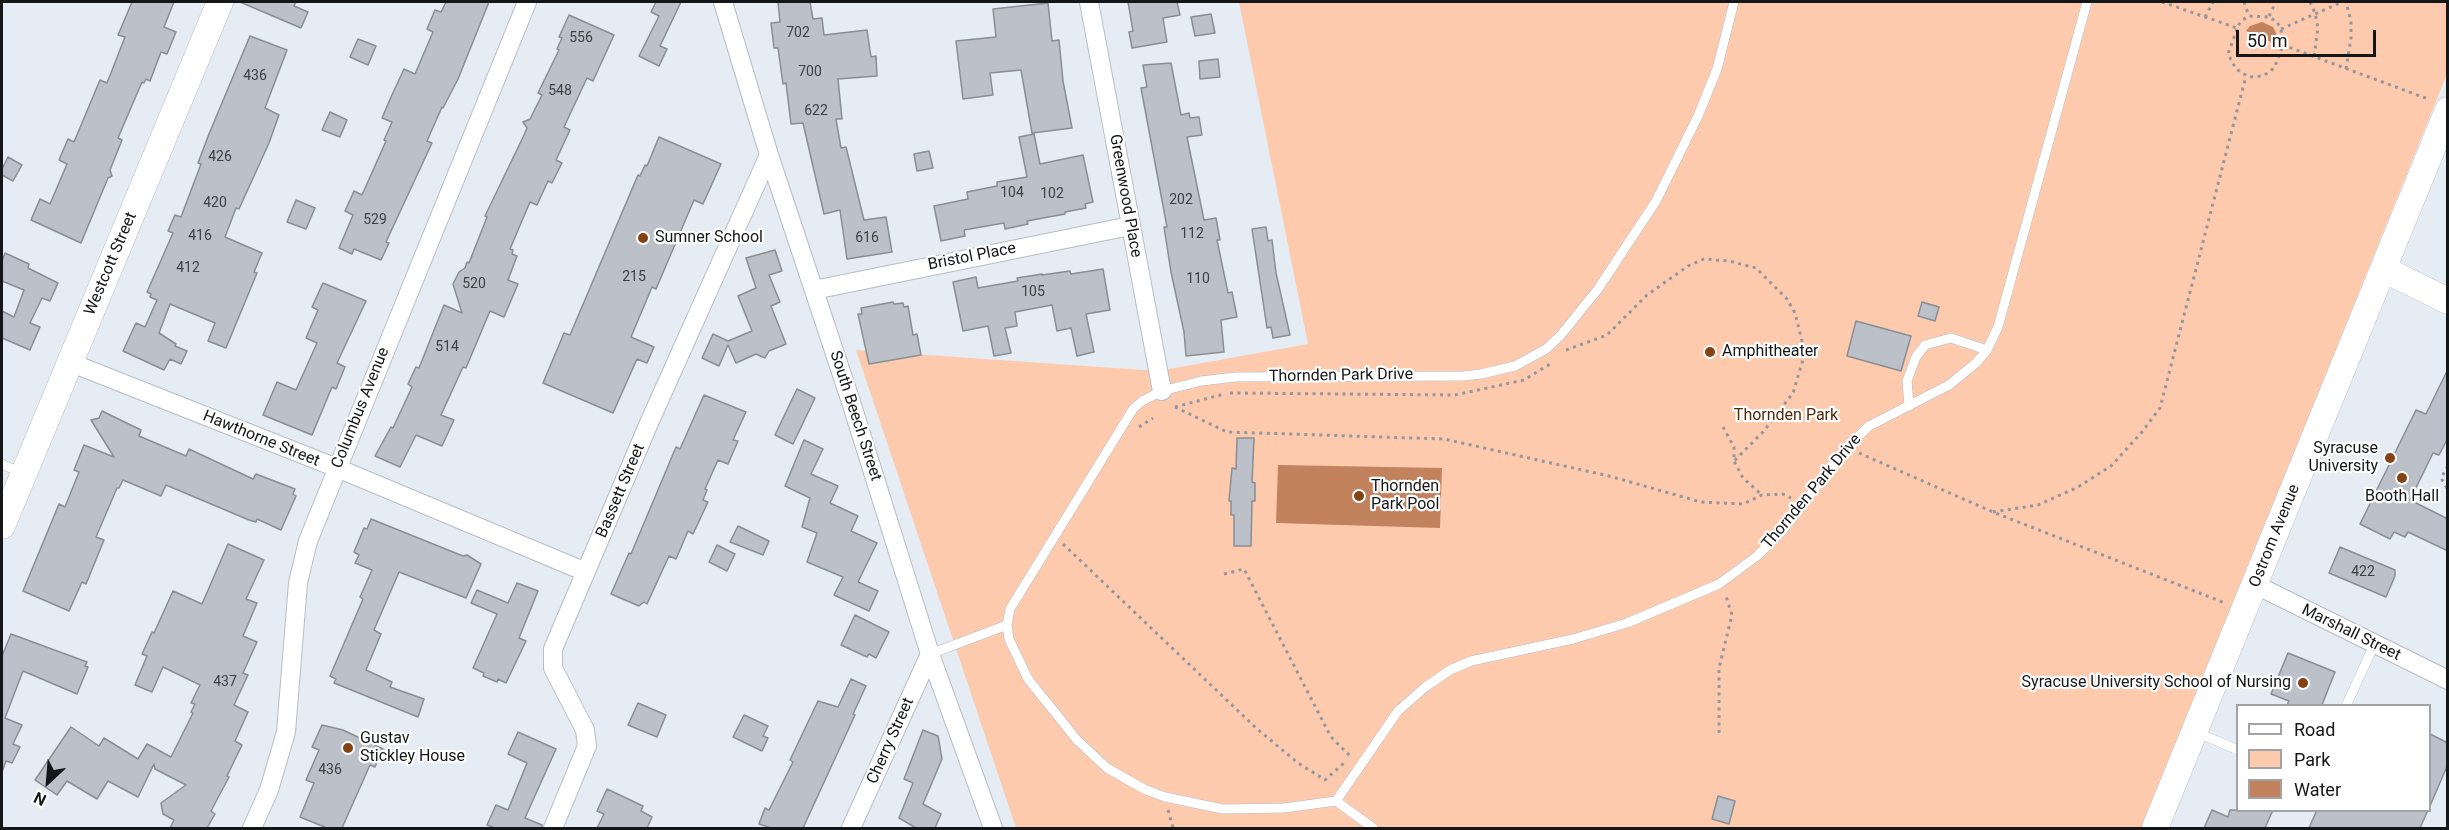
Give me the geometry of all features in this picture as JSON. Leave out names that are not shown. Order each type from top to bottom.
[{"type":"street","name":"Westcott Street","points":[[2,526],[12,469],[69,362],[220,2]]},
{"type":"street","name":"Columbus Avenue","points":[[252,828],[269,790],[286,732],[297,583],[308,541],[526,2]]},
{"type":"street","name":"South Beech Street","points":[[723,2],[769,156],[930,654],[993,828]]},
{"type":"street","name":"Greenwood Place","points":[[1089,2],[1162,391]]},
{"type":"street","name":"Ostrom Avenue","points":[[2155,828],[2383,269],[2442,106]]},
{"type":"street","name":"Bassett Street","points":[[553,828],[587,746],[585,730],[553,668],[553,649],[650,423],[769,156]]},
{"type":"street","name":"Bristol Place","points":[[814,290],[1130,226]]},
{"type":"street","points":[[2383,269],[2448,301]]},
{"type":"street","name":"Hawthorne Street","points":[[69,362],[336,468],[586,572]]},
{"type":"street","name":"Marshall Street","points":[[2256,585],[2448,680]]},
{"type":"street","name":"Cherry Street","points":[[851,828],[930,654]]},
{"type":"lane","name":"Thornden Park Drive","points":[[1007,625],[1010,609],[1133,410],[1142,401],[1162,391],[1201,381],[1236,377],[1481,374],[1515,366],[1546,349],[1560,336],[1598,289],[1656,201],[1698,116],[1717,69],[1734,2]]},
{"type":"lane","name":"Thornden Park Drive","points":[[1336,801],[1398,711],[1424,688],[1450,670],[1472,661],[1573,639],[1627,623],[1719,584],[1757,556],[1782,531],[1847,447],[1869,426],[1949,385],[1976,363],[1987,350],[1998,327],[2087,2]]},
{"type":"lane","points":[[1909,406],[1907,381],[1916,357],[1925,345],[1951,338],[1987,350]]},
{"type":"lane","points":[[930,654],[1007,625],[1009,639],[1028,679],[1077,740],[1107,768],[1144,789],[1173,799],[1223,809],[1284,808],[1336,801],[1373,828]]},
{"type":"lane","points":[[2346,704],[2374,645]]},
{"type":"lane","points":[[2194,731],[2236,749]]},
{"type":"path","points":[[2162,2],[2174,4],[2237,28]]},
{"type":"path","points":[[2205,17],[2213,2]]},
{"type":"path","points":[[2244,2],[2249,16]]},
{"type":"path","points":[[2269,17],[2276,2]]},
{"type":"path","points":[[2310,2],[2315,14],[2317,40],[2314,57]]},
{"type":"path","points":[[2282,29],[2344,2],[2351,21],[2346,69]]},
{"type":"path","points":[[2249,16],[2269,17],[2282,29],[2283,45],[2275,66],[2271,72],[2255,78],[2246,76],[2236,69],[2228,54],[2237,28],[2241,21],[2249,16]]},
{"type":"path","points":[[2283,45],[2442,106]]},
{"type":"path","points":[[1993,512],[2038,505],[2078,487],[2111,466],[2160,408],[2246,76]]},
{"type":"path","points":[[1175,407],[1227,432],[1444,439],[1609,476],[1701,502],[1743,504],[1762,495],[1783,494],[1804,503]]},
{"type":"path","points":[[1724,427],[1734,447],[1734,461],[1743,478],[1762,495]]},
{"type":"path","points":[[1847,447],[1993,512],[2233,606]]},
{"type":"path","points":[[2448,466],[2441,478],[2448,490]]},
{"type":"path","points":[[1062,543],[1256,728],[1299,763],[1325,780],[1351,757],[1331,737],[1244,569],[1224,574]]},
{"type":"path","points":[[1719,584],[1729,600],[1732,615],[1719,669],[1719,733]]},
{"type":"green space","name":"Thornden Park","points":[[1239,2],[2447,2],[2447,74],[2143,828],[1016,828],[856,350],[1158,371],[1308,344]]},
{"type":"water","points":[[2262,22],[2273,27],[2276,33],[2276,44],[2246,31],[2250,26]]},
{"type":"water","name":"Thornden Park Pool","points":[[1278,465],[1442,468],[1440,528],[1276,523]]},
{"type":"building","points":[[132,2],[174,2],[164,27],[176,32],[167,54],[161,52],[150,81],[146,79],[144,83],[142,82],[118,138],[122,140],[110,170],[112,176],[108,178],[81,243],[31,220],[40,199],[50,204],[67,164],[59,160],[68,139],[74,142],[100,80],[107,83],[125,37],[118,35]]},
{"type":"building","points":[[240,2],[296,2],[294,6],[308,12],[301,28]]},
{"type":"building","points":[[446,2],[489,2],[458,79],[427,141],[432,143],[386,242],[389,243],[381,260],[354,249],[352,254],[339,248],[353,215],[345,211],[354,191],[362,195],[386,141],[384,140],[392,122],[382,118],[404,69],[415,74],[433,32],[427,29],[435,10],[441,12]]},
{"type":"building","points":[[656,2],[681,2],[660,46],[667,49],[659,66],[639,56],[659,16],[651,12]]},
{"type":"building","points":[[778,2],[810,2],[813,19],[822,18],[824,35],[867,30],[871,57],[876,56],[877,76],[838,79],[842,119],[836,119],[841,148],[846,147],[864,220],[886,217],[892,252],[847,259],[840,210],[824,214],[803,123],[791,124],[786,83],[783,84],[778,48],[774,48],[771,23],[780,22]]},
{"type":"building","points":[[1128,2],[1177,2],[1180,15],[1163,18],[1167,42],[1132,48],[1129,32],[1133,31]]},
{"type":"building","points":[[1048,3],[1052,41],[1059,40],[1063,81],[1072,128],[1032,133],[1021,70],[990,73],[993,95],[963,99],[956,41],[996,37],[993,9]]},
{"type":"building","points":[[1211,14],[1215,33],[1195,36],[1191,17]]},
{"type":"building","points":[[569,15],[614,35],[593,81],[587,78],[564,127],[570,130],[556,160],[562,163],[552,183],[548,181],[537,205],[530,202],[510,249],[513,250],[512,254],[517,256],[508,280],[518,284],[504,317],[490,311],[466,368],[463,367],[441,415],[454,420],[442,446],[416,435],[400,467],[375,456],[391,427],[393,428],[412,387],[408,384],[416,367],[419,368],[444,305],[462,313],[453,284],[459,272],[465,268],[467,262],[469,263],[487,217],[485,216],[527,128],[523,122],[530,119],[542,95],[538,93],[559,50],[557,49],[562,38],[559,37]]},
{"type":"building","points":[[250,36],[287,50],[265,108],[279,115],[269,143],[239,209],[236,208],[225,237],[262,253],[254,272],[257,273],[226,348],[208,341],[215,323],[170,304],[159,333],[176,344],[175,346],[187,351],[181,364],[170,359],[164,370],[123,351],[136,323],[145,327],[157,300],[150,297],[151,294],[147,292],[173,233],[168,231],[175,215],[181,217],[201,164],[198,163],[209,134]]},
{"type":"building","points":[[358,39],[376,46],[368,65],[350,57]]},
{"type":"building","points":[[1218,59],[1220,77],[1200,79],[1199,61]]},
{"type":"building","points":[[1171,63],[1181,115],[1189,113],[1190,118],[1199,117],[1202,135],[1187,137],[1204,220],[1216,218],[1220,240],[1217,240],[1228,293],[1232,292],[1237,317],[1221,320],[1224,352],[1186,356],[1184,332],[1164,227],[1167,227],[1141,88],[1147,87],[1143,65]]},
{"type":"building","points":[[330,112],[347,120],[340,137],[322,130]]},
{"type":"building","points":[[1034,134],[1040,164],[1083,155],[1093,202],[1085,204],[1086,208],[1027,221],[1028,224],[1005,229],[1004,223],[964,230],[965,236],[941,241],[934,206],[968,199],[967,192],[997,186],[997,182],[1027,177],[1019,137]]},
{"type":"building","points":[[659,137],[721,164],[703,204],[694,200],[656,289],[652,287],[631,337],[654,347],[647,363],[637,359],[613,413],[543,383],[564,333],[570,335],[638,175],[640,176],[645,165],[647,166]]},
{"type":"building","points":[[929,151],[933,168],[917,171],[914,154]]},
{"type":"building","points":[[8,157],[22,165],[13,181],[2,175],[2,169]]},
{"type":"building","points":[[296,200],[315,208],[306,229],[287,222]]},
{"type":"building","points":[[1266,227],[1268,241],[1272,240],[1276,273],[1290,335],[1273,338],[1271,327],[1267,328],[1252,229]]},
{"type":"building","points":[[775,250],[782,271],[769,275],[780,302],[771,306],[786,344],[769,351],[765,358],[756,354],[736,363],[728,345],[719,366],[702,358],[713,334],[728,341],[752,331],[738,296],[756,288],[746,258]]},
{"type":"building","points":[[5,253],[29,264],[28,268],[58,283],[50,301],[42,298],[30,323],[40,327],[30,350],[2,338],[2,311],[14,317],[24,290],[2,281],[2,261]]},
{"type":"building","points":[[1103,269],[1110,310],[1086,314],[1094,352],[1077,356],[1071,328],[1057,331],[1052,305],[1015,312],[1017,326],[1005,328],[1011,353],[994,356],[988,326],[963,331],[953,282],[976,277],[978,288],[1042,274],[1070,271],[1071,274]]},
{"type":"building","points":[[323,283],[366,301],[337,363],[345,367],[336,389],[332,387],[312,435],[263,415],[277,382],[296,390],[317,343],[306,338],[318,310],[312,307]]},
{"type":"building","points":[[893,302],[894,304],[903,303],[904,307],[908,306],[913,335],[917,334],[921,355],[869,364],[858,314],[862,314],[861,308]]},
{"type":"building","points":[[1922,302],[1939,307],[1935,321],[1918,316]]},
{"type":"building","points":[[1856,321],[1911,336],[1901,371],[1847,356]]},
{"type":"building","name":"Booth Hall","points":[[2448,369],[2448,438],[2439,455],[2433,453],[2410,500],[2448,519],[2448,551],[2408,532],[2405,537],[2394,532],[2390,539],[2360,524],[2416,410],[2426,414]]},
{"type":"building","points":[[797,389],[815,398],[793,444],[775,435]]},
{"type":"building","points":[[704,395],[746,412],[733,440],[738,441],[728,464],[718,460],[705,489],[707,490],[703,500],[708,502],[693,534],[688,531],[676,559],[669,556],[647,604],[644,602],[639,606],[611,594],[629,553],[631,554],[676,447],[680,449]]},
{"type":"building","points":[[102,411],[141,430],[139,436],[186,456],[189,449],[253,479],[256,474],[295,489],[293,494],[296,496],[281,530],[257,519],[256,522],[249,520],[166,485],[161,496],[123,480],[117,488],[96,537],[104,540],[86,584],[82,582],[69,611],[23,591],[59,504],[65,507],[79,472],[74,470],[84,445],[114,457],[91,420],[99,418]]},
{"type":"building","points":[[1237,438],[1254,438],[1252,482],[1255,483],[1255,501],[1252,501],[1251,546],[1234,546],[1234,515],[1231,515],[1231,501],[1229,501],[1232,468],[1236,469]]},
{"type":"building","points":[[804,440],[823,449],[811,474],[838,486],[830,503],[858,516],[851,531],[877,543],[858,582],[878,591],[869,611],[834,595],[843,577],[807,562],[817,533],[802,527],[810,498],[785,486]]},
{"type":"building","points":[[371,519],[463,556],[467,555],[481,564],[466,598],[399,572],[374,630],[381,634],[366,670],[392,682],[390,687],[424,699],[418,717],[334,683],[336,679],[330,676],[363,599],[360,597],[372,570],[355,563],[359,555],[354,552],[364,528],[367,529]]},
{"type":"building","points":[[738,526],[769,541],[763,555],[730,542]]},
{"type":"building","points":[[228,544],[264,560],[246,599],[257,603],[243,636],[257,642],[243,673],[248,675],[234,705],[248,712],[235,741],[242,745],[227,776],[229,777],[211,811],[215,814],[207,828],[170,828],[174,820],[163,814],[161,803],[186,785],[155,769],[154,764],[138,797],[108,781],[97,799],[67,781],[57,795],[35,780],[71,727],[99,746],[104,738],[138,759],[147,744],[171,757],[193,713],[191,712],[195,704],[191,703],[200,685],[163,667],[152,692],[135,685],[147,656],[142,654],[173,591],[202,604]]},
{"type":"building","points":[[717,545],[735,554],[727,571],[709,562]]},
{"type":"building","points":[[2340,547],[2395,570],[2395,576],[2386,597],[2329,573]]},
{"type":"building","points":[[517,583],[538,591],[519,638],[526,641],[506,683],[498,679],[497,682],[483,676],[484,673],[473,668],[497,614],[471,603],[477,590],[508,603]]},
{"type":"building","points":[[855,615],[889,632],[876,658],[869,654],[867,657],[841,645]]},
{"type":"building","points":[[11,634],[87,662],[85,666],[88,667],[77,694],[23,671],[5,718],[22,725],[13,744],[20,747],[12,763],[6,761],[2,772],[2,656]]},
{"type":"building","name":"Syracuse University School of Nursing","points":[[2288,653],[2335,672],[2322,704],[2288,704],[2289,701],[2271,694]]},
{"type":"building","points":[[851,679],[866,686],[803,828],[771,828],[759,824],[765,808],[769,810],[793,762],[790,760],[818,701],[838,707]]},
{"type":"building","points":[[638,703],[666,715],[657,737],[628,725]]},
{"type":"building","points":[[744,715],[768,726],[763,736],[768,738],[762,751],[733,737]]},
{"type":"building","points":[[322,725],[343,730],[383,749],[375,767],[370,765],[342,828],[327,828],[300,817],[314,783],[306,780],[319,750],[312,747]]},
{"type":"building","points":[[923,730],[938,736],[942,759],[923,804],[941,814],[935,828],[916,828],[899,818],[913,783],[904,779]]},
{"type":"building","points":[[518,732],[556,749],[525,818],[542,825],[542,828],[495,828],[487,825],[496,805],[508,810],[527,763],[508,754]]},
{"type":"building","points":[[2431,734],[2448,743],[2448,764],[2431,804]]},
{"type":"building","points":[[607,789],[643,806],[641,811],[652,817],[647,828],[597,828],[604,814],[597,811]]},
{"type":"building","points":[[1718,796],[1735,801],[1729,824],[1712,819]]},
{"type":"building","points":[[2212,810],[2228,817],[2230,810],[2272,812],[2265,828],[2204,828]]},
{"type":"building","points":[[2316,812],[2427,812],[2420,828],[2309,828]]},
{"type":"place","name":"Sumner School","points":[[643,238]]},
{"type":"place","name":"Amphitheater","points":[[1710,352]]},
{"type":"place","name":"Syracuse University","points":[[2390,458]]},
{"type":"place","name":"Booth Hall","points":[[2402,478]]},
{"type":"place","name":"Thornden Park Pool","points":[[1359,496]]},
{"type":"place","name":"Syracuse University School of Nursing","points":[[2303,683]]},
{"type":"place","name":"Gustav Stickley House","points":[[348,748]]}]
